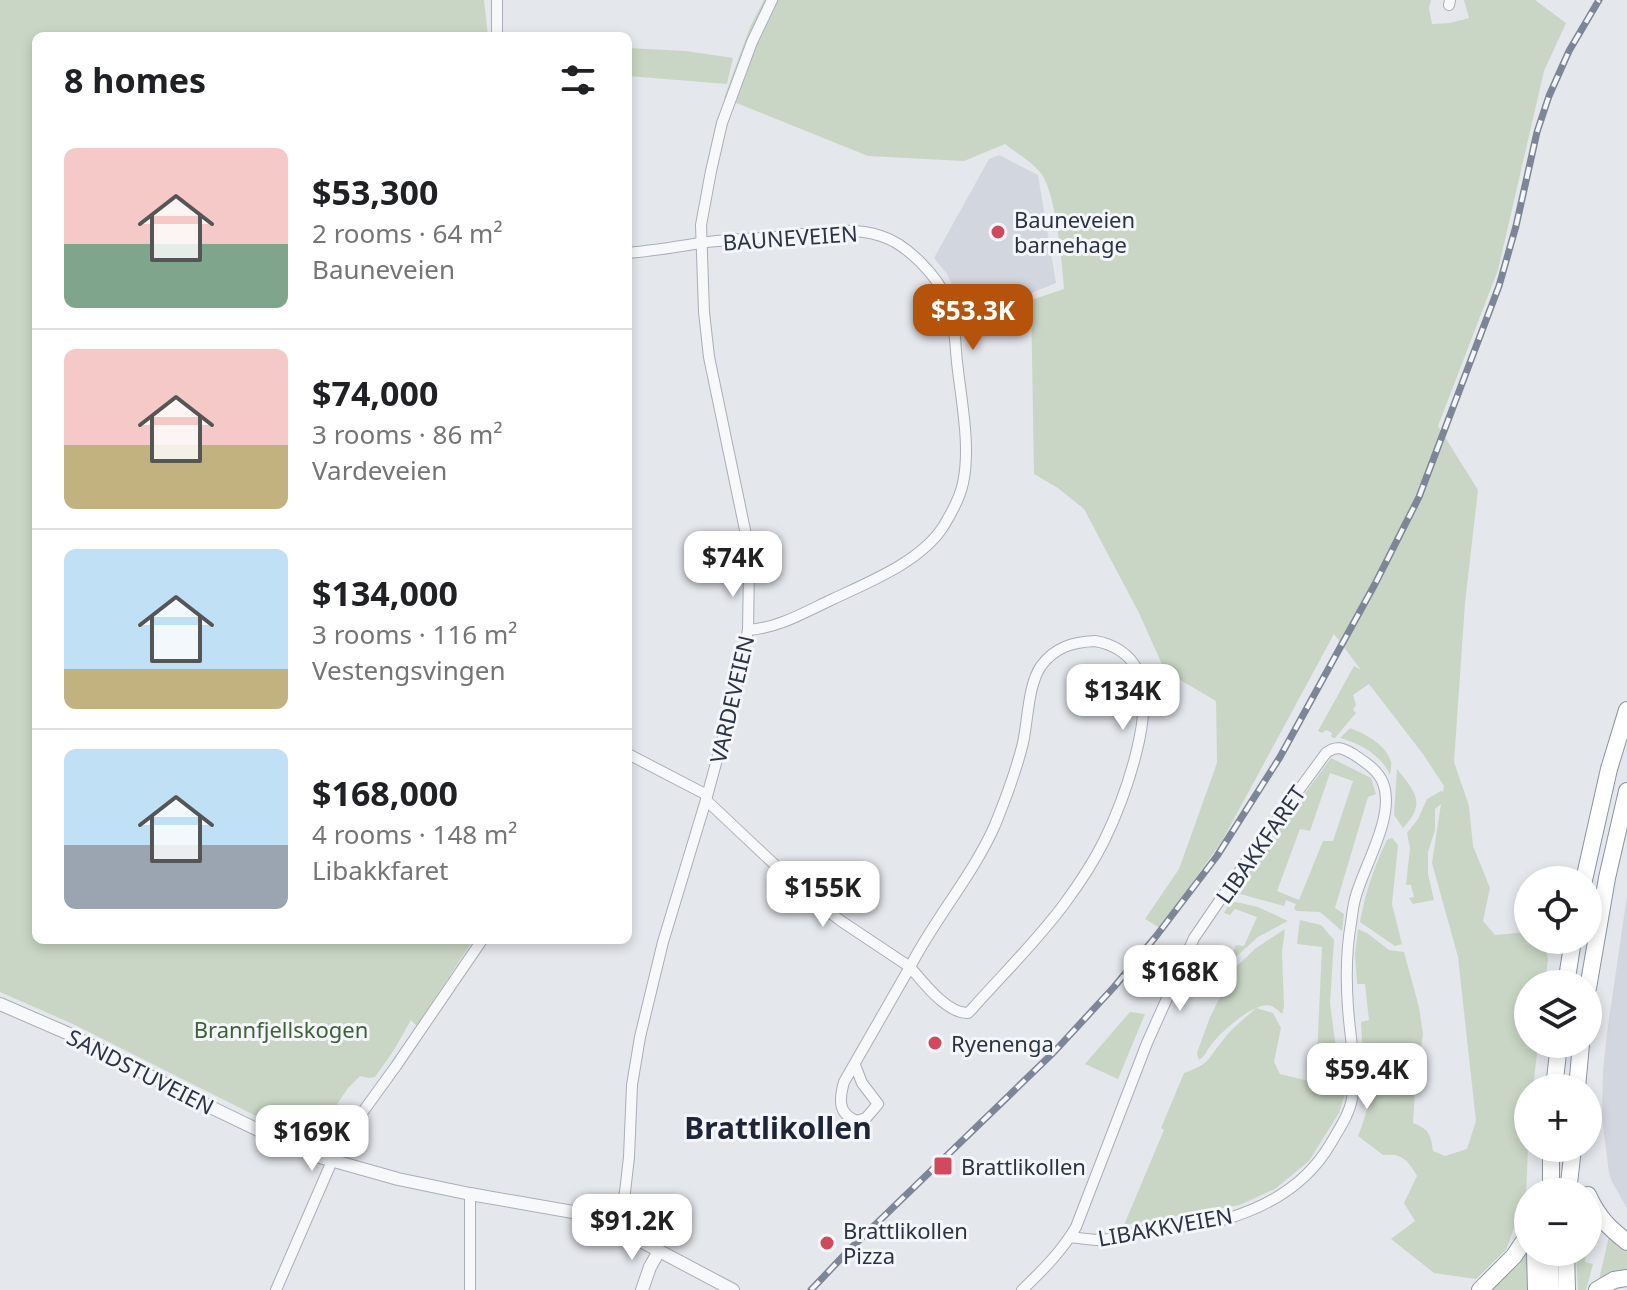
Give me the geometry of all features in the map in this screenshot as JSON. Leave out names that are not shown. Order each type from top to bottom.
[{"type":"highway","points":[[1587,866],[1609,769],[1627,710]]},
{"type":"highway","points":[[1591,970],[1607,878],[1627,791]]},
{"type":"highway","points":[[1602,1220],[1627,1242]]},
{"type":"highway","points":[[1480,1290],[1514,1256]]},
{"type":"highway","points":[[1535,1266],[1536,1290]]},
{"type":"highway","points":[[1550,1266],[1551,1290]]},
{"type":"highway","points":[[1566,1266],[1567,1290]]},
{"type":"highway","points":[[1597,1290],[1614,1280],[1627,1278]]},
{"type":"street","points":[[497,0],[497,32]]},
{"type":"street","name":"VARDEVEIEN","points":[[621,1210],[629,1157],[635,1062],[663,942],[735,693],[748,630],[749,568],[745,530],[709,357],[701,225],[722,123],[752,42],[772,0]]},
{"type":"street","name":"BAUNEVEIEN","points":[[632,253],[701,243],[840,231],[867,232],[903,247],[922,264],[948,300],[966,457],[959,495],[942,528],[933,540],[900,565],[869,582],[786,622],[748,630]]},
{"type":"street","points":[[632,756],[707,797],[809,897],[910,967],[942,1002],[959,1013],[968,1013],[1067,902],[1098,852],[1115,817],[1129,778],[1141,728],[1141,681],[1131,660],[1122,651],[1104,643],[1076,642],[1067,645],[1040,668],[1035,676],[1017,767],[994,826],[980,854],[920,949],[910,967],[855,1065],[844,1082],[839,1098],[844,1113],[857,1121],[866,1118],[878,1104],[862,1083],[855,1065]]},
{"type":"street","name":"LIBAKKFARET","points":[[1022,1290],[1070,1237],[1147,1043],[1194,938],[1223,895],[1332,748],[1346,750],[1365,761],[1378,774]]},
{"type":"street","name":"LIBAKKVEIEN","points":[[1070,1237],[1103,1240],[1225,1220],[1286,1193],[1310,1173],[1327,1150],[1348,1113],[1354,1081],[1347,954],[1355,898],[1384,815],[1386,795],[1378,774]]},
{"type":"street","points":[[341,1142],[479,944]]},
{"type":"street","name":"SANDSTUVEIEN","points":[[0,1004],[67,1033],[281,1141],[332,1161],[398,1179],[573,1212],[616,1228],[733,1290]]},
{"type":"street","points":[[276,1290],[332,1161]]},
{"type":"street","points":[[470,1194],[470,1290]]},
{"type":"street","points":[[642,1290],[659,1251]]},
{"type":"shaded area","name":"Bauneveien barnehage","points":[[999,155],[1038,175],[1056,283],[1026,295],[1021,324],[965,326],[961,304],[947,274],[934,258],[989,159]]},
{"type":"shaded area","points":[[1627,896],[1627,1208],[1609,1173],[1602,1117],[1607,1033]]},
{"type":"green space","name":"Brannfjellskogen","points":[[0,0],[484,0],[488,32],[32,32],[32,944],[470,944],[417,1026],[411,1020],[375,1077],[360,1076],[318,1132],[309,1137],[268,1122],[75,1025],[0,992]]},
{"type":"green space","points":[[764,0],[1431,0],[1432,24],[1469,18],[1464,0],[1535,0],[1566,23],[1544,71],[1498,270],[1438,426],[1478,490],[1465,603],[1454,762],[1469,806],[1473,846],[1490,888],[1483,921],[1495,935],[1514,933],[1514,954],[1547,954],[1548,959],[1547,970],[1514,970],[1514,1058],[1536,1058],[1535,1074],[1514,1074],[1514,1162],[1527,1162],[1527,1178],[1514,1178],[1514,1228],[1506,1250],[1476,1279],[1434,1273],[1391,1239],[1415,1221],[1404,1203],[1417,1176],[1404,1159],[1383,1155],[1358,1136],[1376,1083],[1385,1067],[1378,1050],[1363,1057],[1361,1022],[1369,1020],[1365,984],[1357,984],[1355,954],[1358,929],[1389,950],[1404,952],[1423,1034],[1413,1123],[1428,1133],[1433,1151],[1445,1156],[1467,1149],[1476,1121],[1458,957],[1432,863],[1441,804],[1435,809],[1435,830],[1428,852],[1428,874],[1434,900],[1413,904],[1409,898],[1414,897],[1411,885],[1406,885],[1410,848],[1407,833],[1427,799],[1443,792],[1444,786],[1369,684],[1353,695],[1356,705],[1353,710],[1356,713],[1335,738],[1326,730],[1322,733],[1318,731],[1354,666],[1361,670],[1334,634],[1222,841],[1160,928],[1145,919],[1179,869],[1217,763],[1216,701],[1165,671],[1139,613],[1084,509],[1034,474],[1031,300],[1064,289],[1057,228],[1046,181],[1032,164],[1005,144],[964,161],[868,156],[724,98],[750,27]]},
{"type":"green space","points":[[632,48],[686,51],[733,58],[727,84],[632,76]]},
{"type":"green space","points":[[1350,728],[1385,750],[1391,762],[1390,775],[1370,751],[1340,738]]},
{"type":"green space","points":[[1331,758],[1371,778],[1376,794],[1368,797],[1335,908],[1344,914],[1342,931],[1320,912],[1297,911],[1294,909],[1296,904],[1286,900],[1284,906],[1233,892]],"holes":[[[1330,773],[1353,781],[1333,841],[1323,841],[1299,900],[1277,891],[1300,829],[1310,831]]]},
{"type":"green space","points":[[1397,769],[1416,798],[1415,811],[1403,828],[1394,815]]},
{"type":"green space","points":[[1392,838],[1398,845],[1392,904],[1402,944],[1395,946],[1360,922],[1374,870],[1387,840]]},
{"type":"green space","points":[[1231,901],[1258,907],[1288,921],[1258,937],[1228,964],[1236,945],[1244,946],[1257,917],[1235,909],[1230,915],[1224,913]]},
{"type":"green space","points":[[1300,920],[1321,925],[1334,940],[1330,1003],[1337,1057],[1335,1073],[1345,1077],[1345,1086],[1316,1077],[1322,947],[1297,944]]},
{"type":"green space","points":[[1285,929],[1282,1014],[1265,1005],[1248,1012],[1222,1033],[1199,1060],[1197,1053],[1210,1017],[1235,968],[1256,948]]},
{"type":"green space","points":[[1256,1008],[1273,1013],[1281,1028],[1274,1062],[1280,1074],[1346,1090],[1339,1113],[1309,1161],[1275,1189],[1240,1205],[1124,1225],[1184,1073],[1207,1061],[1230,1031]]},
{"type":"green space","points":[[1130,1012],[1145,1014],[1118,1079],[1085,1064]]},
{"type":"green space","points":[[1609,1236],[1627,1249],[1627,1270],[1599,1280]]},
{"type":"green space","points":[[1514,1262],[1514,1266],[1529,1266],[1531,1290],[1487,1290]]},
{"type":"green space","points":[[1577,1266],[1592,1266],[1586,1290],[1578,1290]]},
{"type":"railway","points":[[811,1290],[1054,1052],[1114,987],[1217,856],[1280,757],[1419,497],[1499,286],[1537,132],[1549,96],[1569,51],[1599,0]]},
{"type":"place","name":"Bauneveien barnehage","points":[[998,232]]},
{"type":"place","name":"Ryenenga","points":[[935,1043]]},
{"type":"place","name":"Brattlikollen","points":[[943,1166]]},
{"type":"place","name":"Brattlikollen Pizza","points":[[827,1243]]},
{"type":"district","name":"Brattlikollen","points":[[778,1127]]}]
